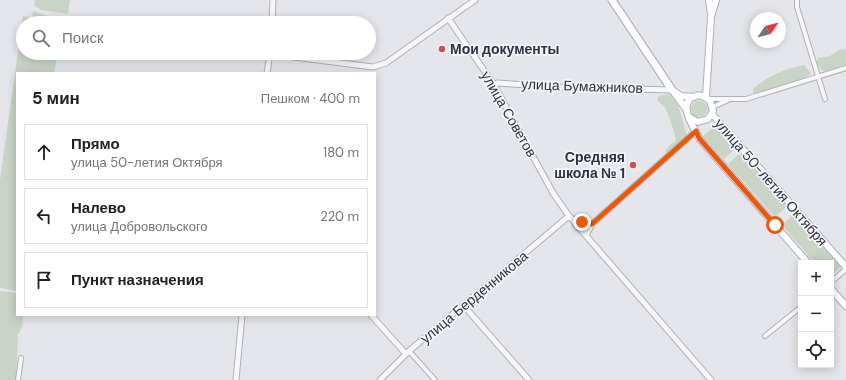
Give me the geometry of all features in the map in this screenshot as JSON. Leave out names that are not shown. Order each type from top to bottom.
[{"type":"main road","points":[[612,0],[686,109],[689,117],[698,122],[706,120]]},
{"type":"main road","points":[[702,97],[707,79],[711,16],[709,0]]},
{"type":"main road","points":[[711,16],[716,0]]},
{"type":"main road","points":[[672,90],[684,97],[702,97],[713,107],[712,114],[696,131]]},
{"type":"main road","points":[[686,109],[688,102],[702,97]]},
{"type":"main road","name":"улица 50-летия Октября","points":[[712,114],[846,268]]},
{"type":"main road","name":"улица 50-летия Октября","points":[[689,117],[699,138],[805,260]]},
{"type":"main road","points":[[834,292],[846,306]]},
{"type":"street","points":[[272,16],[273,0]]},
{"type":"street","points":[[322,60],[373,67],[386,63],[475,0]]},
{"type":"street","points":[[797,0],[797,7],[825,99]]},
{"type":"street","name":"улица Советов","points":[[448,18],[494,85],[553,194],[569,216],[711,380]]},
{"type":"street","points":[[267,72],[269,60]]},
{"type":"street","points":[[702,97],[746,98],[846,68]]},
{"type":"street","name":"улица Бумажников","points":[[494,85],[498,83],[557,87],[672,90]]},
{"type":"street","points":[[713,107],[732,98]]},
{"type":"street","points":[[586,235],[592,224],[696,131]]},
{"type":"street","points":[[569,216],[578,222],[592,224]]},
{"type":"street","name":"улица Берденникова","points":[[380,380],[408,353],[569,216]]},
{"type":"street","points":[[834,279],[846,268]]},
{"type":"street","points":[[464,306],[529,380]]},
{"type":"street","points":[[765,336],[798,309]]},
{"type":"street","points":[[236,380],[242,316]]},
{"type":"street","points":[[372,316],[435,380]]},
{"type":"street","points":[[18,380],[21,358]]},
{"type":"green space","points":[[35,0],[70,0],[68,14],[42,10],[34,6]]},
{"type":"green space","points":[[33,11],[47,16],[32,16]]},
{"type":"green space","points":[[846,49],[846,65],[826,72],[821,70],[816,62],[818,58],[830,56],[839,50]]},
{"type":"green space","points":[[17,60],[57,60],[54,72],[16,72],[16,291],[0,288],[0,180]]},
{"type":"green space","points":[[804,65],[811,73],[801,80],[774,90],[753,93],[753,89],[758,84],[770,77],[783,71]]},
{"type":"green space","points":[[667,94],[672,96],[678,106],[688,136],[667,155],[665,151],[672,143],[676,141],[676,138],[665,108],[657,99],[659,96]]},
{"type":"green space","points":[[699,101],[705,103],[707,109],[705,115],[699,117],[693,115],[691,109],[693,103]]},
{"type":"green space","points":[[716,125],[736,148],[724,159],[703,136]]},
{"type":"green space","points":[[741,152],[788,205],[775,217],[728,164]]},
{"type":"green space","points":[[794,214],[841,267],[834,273],[834,260],[812,260],[782,225]]},
{"type":"green space","points":[[0,291],[16,293],[16,316],[23,316],[22,327],[18,335],[16,380],[0,380]]},
{"type":"place","name":"Мои документы","points":[[442,49]]},
{"type":"place","name":"Средняя школа № 1","points":[[633,165]]},
{"type":"route","points":[[582,222],[592,224],[696,131],[699,138],[775,225]]}]
